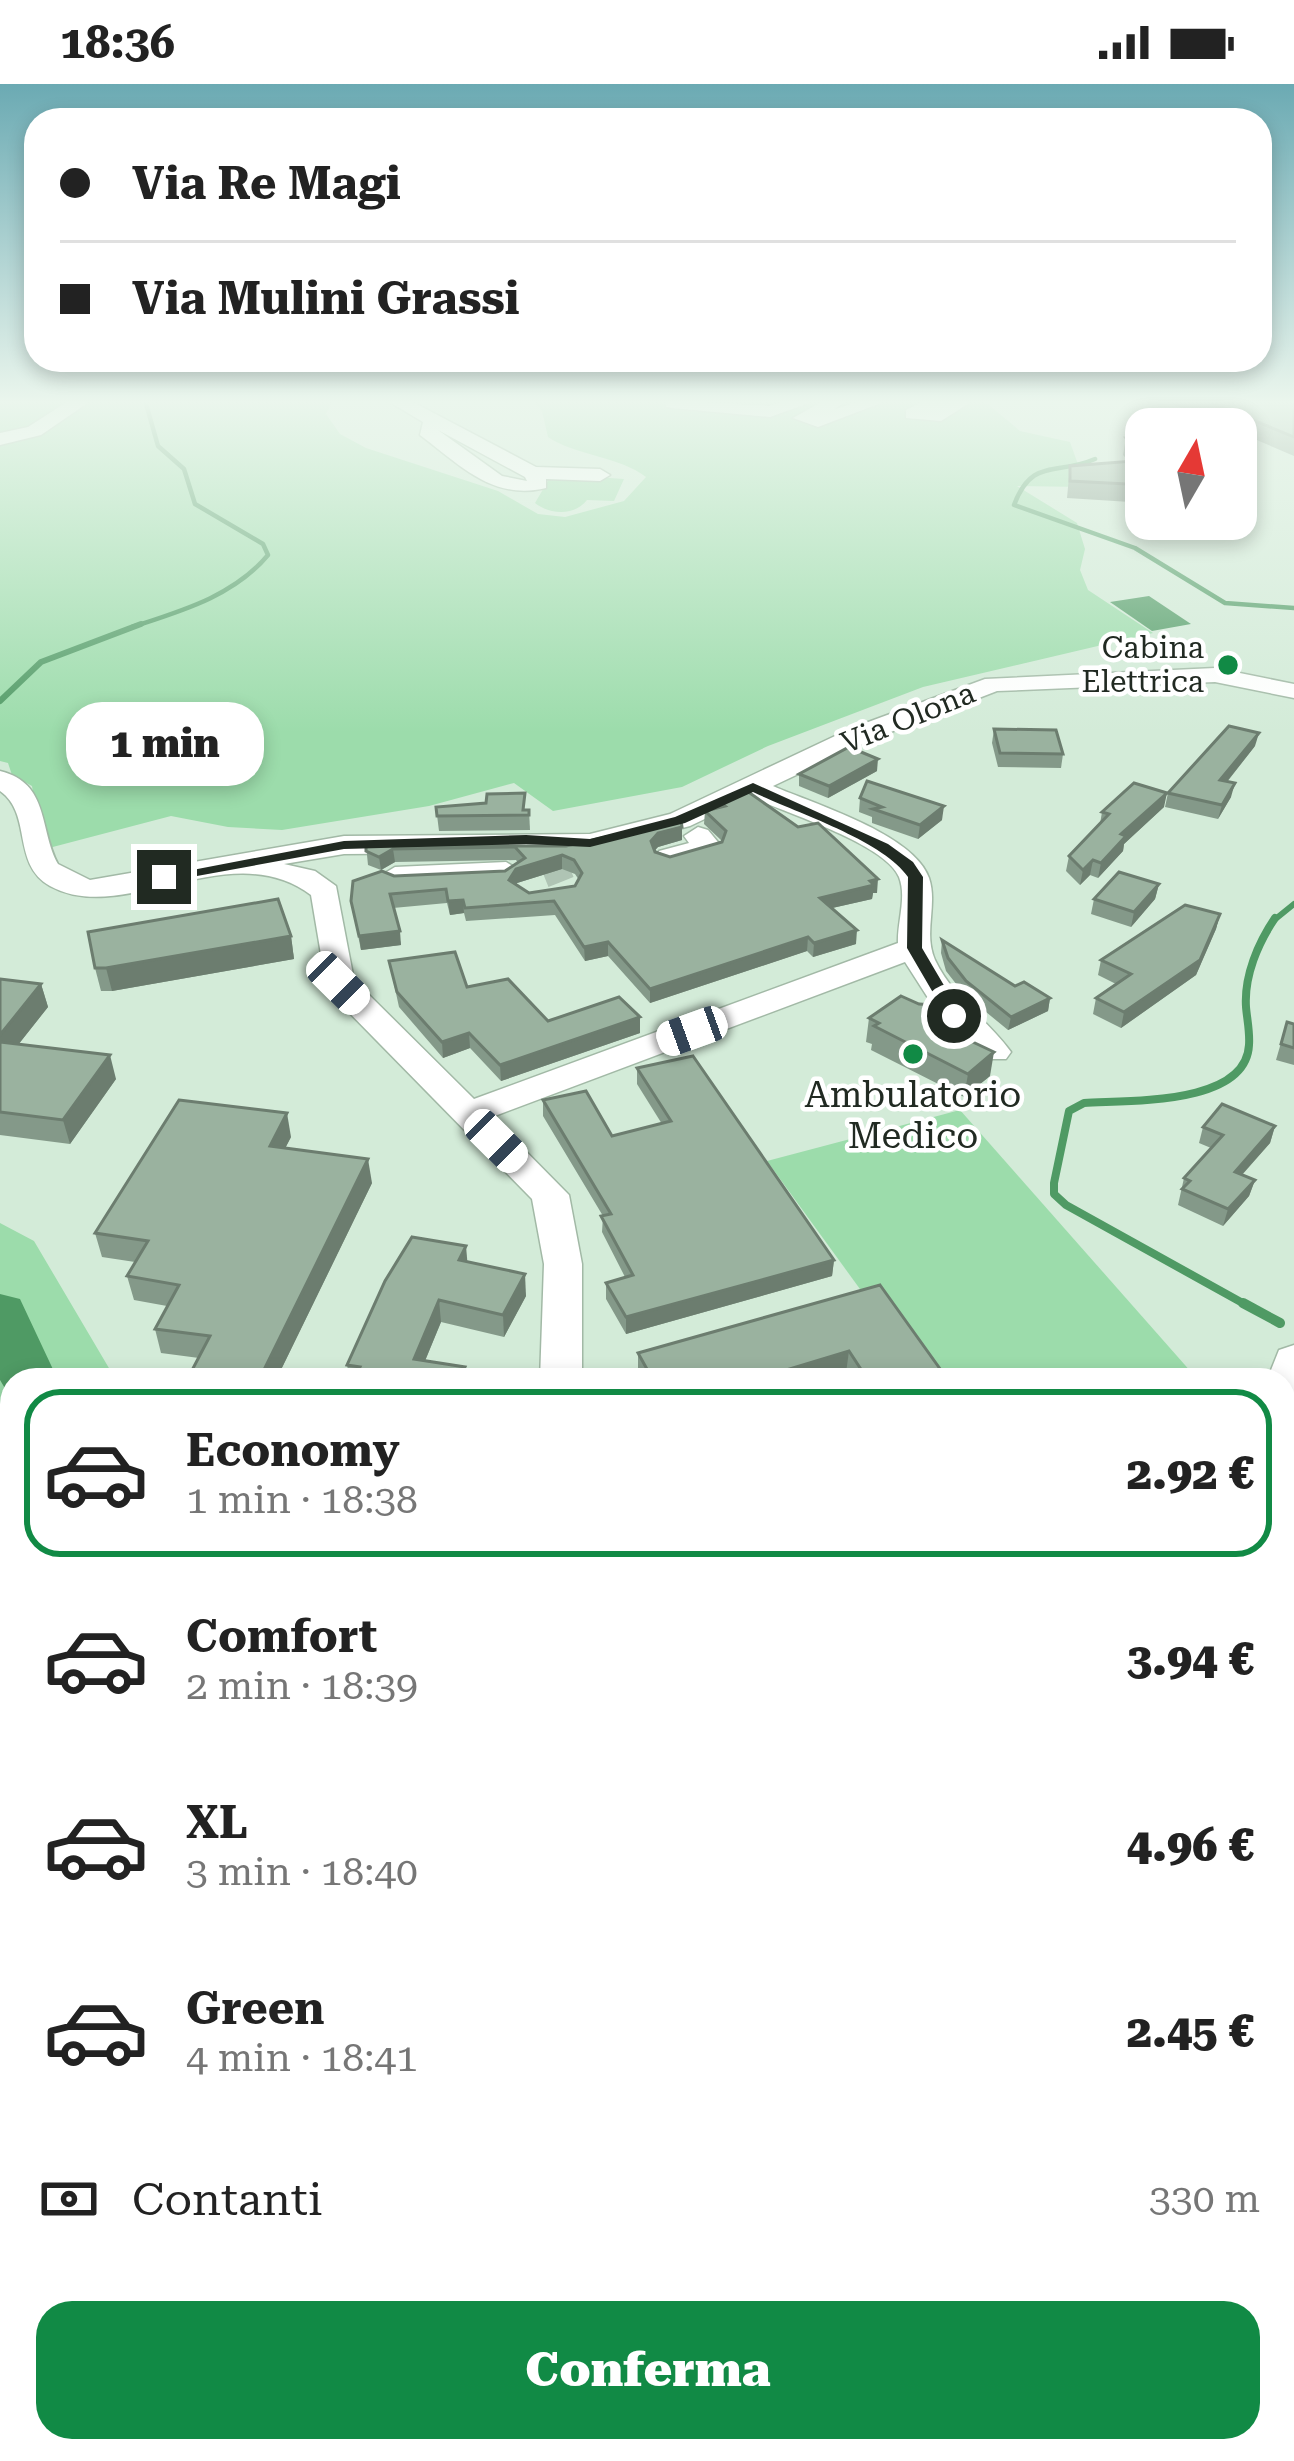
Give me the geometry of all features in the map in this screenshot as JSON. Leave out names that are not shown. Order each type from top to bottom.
[{"type":"street","name":"Via Olona","points":[[0,778],[15,786],[23,798],[16,859],[22,871],[52,885],[89,889],[344,845],[590,843],[689,828],[768,802],[861,734],[994,684],[1215,675],[1294,691]]},
{"type":"street","points":[[768,802],[883,848],[908,866],[915,877],[915,948],[954,1016],[994,1052]]},
{"type":"street","name":"Via Olona","points":[[669,857],[708,847],[689,828]]},
{"type":"street","points":[[552,866],[590,843]]},
{"type":"street","points":[[239,866],[338,886],[338,983],[550,1195],[563,1264],[561,1368]]},
{"type":"street","points":[[395,876],[501,888]]},
{"type":"street","points":[[469,1113],[915,948]]},
{"type":"shaded area","points":[[0,511],[533,511],[565,517],[587,511],[1057,511],[1077,523],[1085,549],[1080,570],[1088,590],[1153,633],[923,687],[768,746],[682,787],[553,811],[514,783],[429,806],[282,830],[228,827],[171,816],[26,854],[35,805],[32,786],[12,775],[8,763],[0,761]]},
{"type":"shaded area","points":[[1149,596],[1191,624],[1152,631],[1110,602]]},
{"type":"shaded area","points":[[960,1110],[1188,1368],[917,1368],[767,1161]]},
{"type":"shaded area","points":[[0,1223],[34,1241],[109,1368],[0,1368]]},
{"type":"building","points":[[1229,726],[1259,733],[1220,780],[1235,783],[1222,805],[1168,793]]},
{"type":"building","points":[[994,729],[1056,730],[1063,754],[1000,753]]},
{"type":"building","points":[[849,747],[878,759],[829,786],[799,774]]},
{"type":"building","points":[[867,781],[944,806],[920,825],[873,809],[882,807],[860,798]]},
{"type":"building","points":[[1134,783],[1167,793],[1121,834],[1126,836],[1101,863],[1093,860],[1083,870],[1069,856],[1109,814],[1102,812]]},
{"type":"building","points":[[747,791],[798,827],[818,823],[878,879],[870,881],[874,885],[820,898],[857,930],[814,943],[808,937],[650,989],[608,942],[584,947],[554,901],[465,908],[463,900],[448,901],[446,889],[390,894],[400,931],[359,936],[351,901],[353,881],[382,871],[394,876],[505,871],[525,858],[515,847],[393,849],[379,857],[366,851],[366,845],[566,846],[681,820],[682,827],[658,833],[651,841],[655,852],[670,857],[722,842],[726,831],[705,811],[725,806],[721,803]],"holes":[[[562,855],[574,860],[582,873],[575,886],[529,893],[509,880],[516,869]]]},
{"type":"building","points":[[525,793],[523,810],[529,810],[529,815],[437,816],[436,807],[486,803],[487,794]]},
{"type":"building","points":[[1119,872],[1159,884],[1134,912],[1094,899]]},
{"type":"building","points":[[278,899],[291,936],[95,968],[88,932]]},
{"type":"building","points":[[1185,905],[1220,914],[1200,960],[1124,1012],[1096,998],[1131,974],[1101,960]]},
{"type":"building","points":[[942,940],[1015,986],[1024,982],[1050,998],[1011,1017],[966,981],[948,958]]},
{"type":"building","points":[[455,952],[467,987],[508,979],[548,1021],[619,997],[640,1017],[500,1065],[469,1033],[442,1042],[397,992],[389,961]]},
{"type":"building","points":[[0,979],[41,984],[0,1035]]},
{"type":"building","points":[[901,996],[919,1004],[951,1006],[957,1013],[939,1026],[994,1052],[968,1074],[874,1026],[879,1023],[869,1018]]},
{"type":"building","points":[[1287,1022],[1294,1024],[1294,1048],[1281,1044]]},
{"type":"building","points":[[0,1042],[110,1055],[63,1120],[0,1112]]},
{"type":"building","points":[[693,1056],[834,1260],[626,1317],[606,1283],[633,1275],[601,1216],[611,1214],[543,1100],[586,1091],[612,1136],[671,1121],[637,1068]]},
{"type":"building","points":[[179,1100],[287,1113],[270,1146],[368,1159],[265,1368],[193,1368],[210,1336],[155,1329],[179,1285],[127,1276],[148,1241],[95,1233]]},
{"type":"building","points":[[1222,1104],[1275,1126],[1235,1172],[1255,1180],[1228,1209],[1182,1189],[1190,1181],[1184,1178],[1223,1135],[1203,1127]]},
{"type":"building","points":[[412,1237],[466,1246],[459,1260],[525,1274],[503,1315],[439,1300],[414,1359],[465,1368],[347,1365],[385,1281]]},
{"type":"building","points":[[880,1285],[939,1368],[860,1368],[849,1351],[793,1368],[646,1368],[638,1353]]},
{"type":"waterway","points":[[132,627],[223,592],[268,555],[263,544],[207,511]]},
{"type":"waterway","points":[[1031,511],[1135,548],[1225,603],[1294,608]]},
{"type":"waterway","points":[[0,701],[41,662],[141,624]]},
{"type":"waterway","points":[[1274,920],[1294,904]]},
{"type":"waterway","points":[[1248,1306],[1066,1205],[1054,1194],[1054,1183],[1069,1111],[1084,1103],[1182,1096],[1228,1079],[1243,1065],[1249,1045],[1246,995],[1250,972],[1274,920]]},
{"type":"waterway","points":[[1243,1303],[1280,1323]]},
{"type":"waterway","points":[[0,1313],[24,1368]]},
{"type":"tunnel","points":[[555,867],[561,882]]},
{"type":"place","name":"Cabina Elettrica","points":[[1228,665]]},
{"type":"place","name":"Ambulatorio Medico","points":[[913,1054]]},
{"type":"route","points":[[164,877],[344,845],[590,843],[680,820],[753,787],[896,854],[908,866],[915,877],[915,948],[954,1016]]}]
